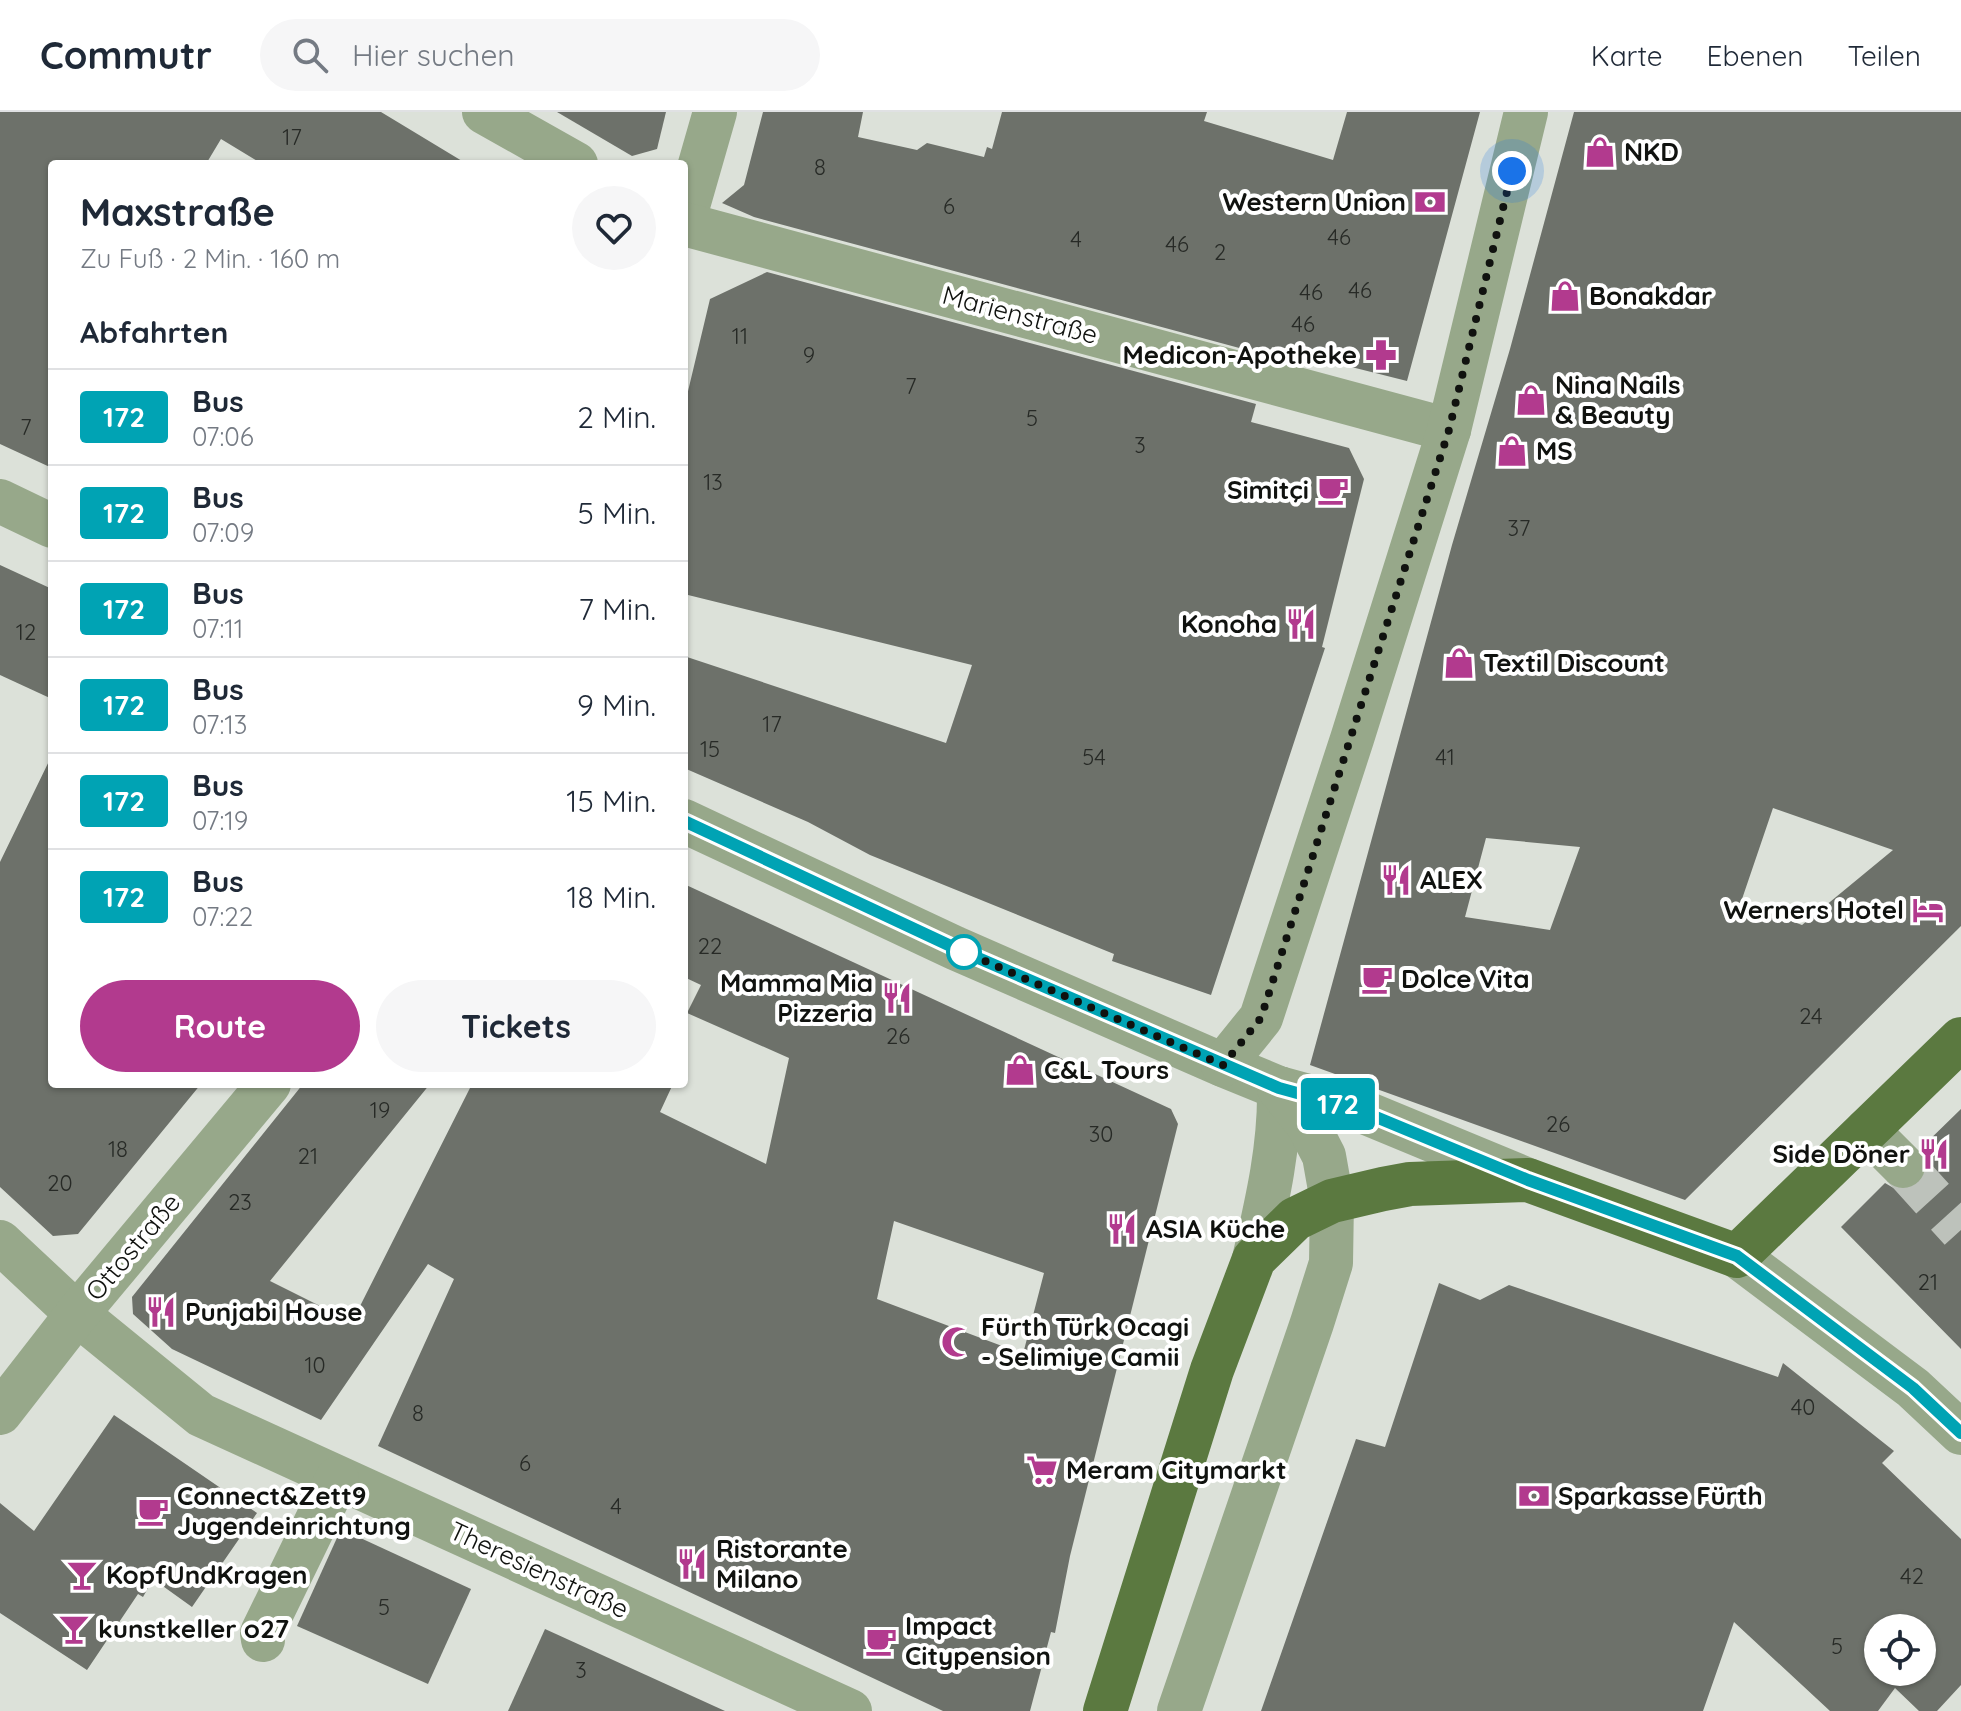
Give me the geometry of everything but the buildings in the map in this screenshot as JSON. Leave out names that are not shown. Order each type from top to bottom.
[{"type":"main road","points":[[1105,1711],[1212,1370],[1254,1259],[1295,1219],[1332,1201],[1410,1184],[1528,1180],[1737,1256],[1961,1039]]},
{"type":"street","points":[[484,112],[569,160]]},
{"type":"street","points":[[688,208],[715,112]]},
{"type":"street","points":[[1223,1065],[1261,1018],[1449,430],[1526,112]]},
{"type":"street","name":"Marienstraße","points":[[688,223],[1449,430]]},
{"type":"street","points":[[0,501],[48,524]]},
{"type":"street","points":[[688,823],[955,948],[1223,1065],[1279,1088],[1359,1110],[1528,1180]]},
{"type":"street","name":"Ottostraße","points":[[0,1413],[77,1314],[266,1088]]},
{"type":"street","points":[[1179,1711],[1331,1263],[1332,1201],[1324,1156],[1308,1125],[1279,1088]]},
{"type":"street","points":[[1254,1259],[1271,1183],[1279,1128],[1279,1088]]},
{"type":"street","points":[[1867,1130],[1903,1166]]},
{"type":"street","name":"Theresienstraße","points":[[0,1242],[77,1314],[201,1415],[832,1703]]},
{"type":"street","points":[[1737,1256],[1913,1388],[1961,1433]]},
{"type":"street","points":[[263,1640],[262,1633],[337,1479]]},
{"type":"tunnel","points":[[1903,1166],[1961,1230]]},
{"type":"bus line","name":"172","points":[[688,823],[955,948],[1279,1088],[1359,1110],[1528,1180],[1737,1256],[1913,1388],[1961,1433]]},
{"type":"place","name":"NKD","points":[[1600,152]]},
{"type":"place","name":"Western Union","points":[[1430,202]]},
{"type":"place","name":"Bonakdar","points":[[1565,296]]},
{"type":"place","name":"Medicon-Apotheke","points":[[1381,355]]},
{"type":"place","name":"Nina Nails & Beauty","points":[[1531,400]]},
{"type":"place","name":"MS","points":[[1512,451]]},
{"type":"place","name":"Simitçi","points":[[1333,490]]},
{"type":"place","name":"Konoha","points":[[1301,624]]},
{"type":"place","name":"Textil Discount","points":[[1459,663]]},
{"type":"place","name":"ALEX","points":[[1396,880]]},
{"type":"place","name":"Werners Hotel","points":[[1928,910]]},
{"type":"place","name":"Dolce Vita","points":[[1377,979]]},
{"type":"place","name":"Mamma Mia Pizzeria","points":[[897,998]]},
{"type":"place","name":"C&L Tours","points":[[1020,1070]]},
{"type":"place","name":"Side Döner","points":[[1934,1154]]},
{"type":"place","name":"ASIA Küche","points":[[1122,1229]]},
{"type":"place","name":"Punjabi House","points":[[161,1312]]},
{"type":"place","name":"Fürth Türk Ocagi - Selimiye Camii","points":[[957,1342]]},
{"type":"place","name":"Meram Citymarkt","points":[[1042,1470]]},
{"type":"place","name":"Sparkasse Fürth","points":[[1534,1496]]},
{"type":"place","name":"Connect&Zett9 Jugendeinrichtung","points":[[153,1511]]},
{"type":"place","name":"Ristorante Milano","points":[[692,1564]]},
{"type":"place","name":"KopfUndKragen","points":[[82,1575]]},
{"type":"place","name":"kunstkeller o27","points":[[74,1629]]},
{"type":"place","name":"Impact Citypension","points":[[881,1641]]},
{"type":"route","points":[[964,952],[955,948],[1223,1065],[1261,1018],[1449,430],[1512,171]]}]
